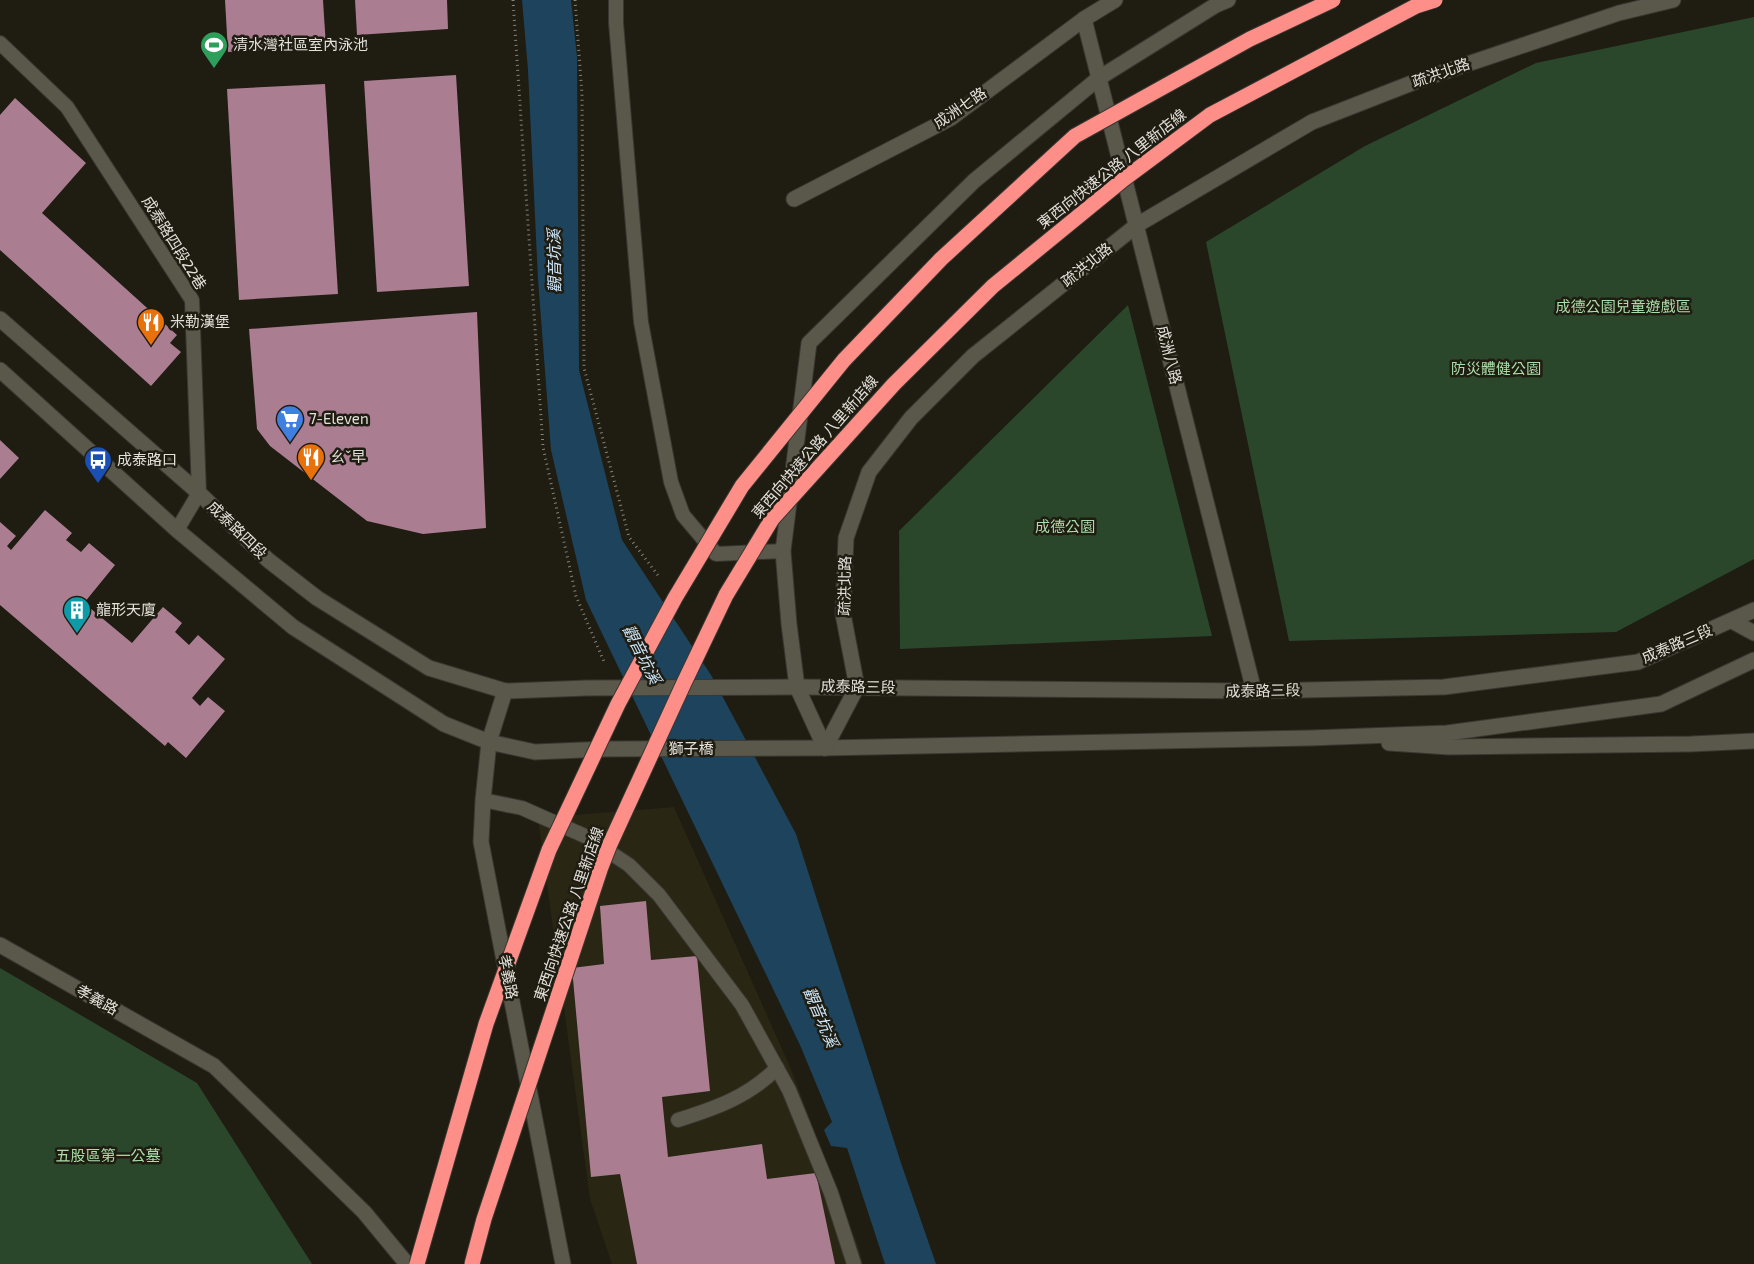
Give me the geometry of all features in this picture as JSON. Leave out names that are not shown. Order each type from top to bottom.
[{"type":"highway","name":"東西向快速公路 八里新店線","points":[[417,1264],[486,1024],[549,850],[627,688],[675,598],[742,486],[844,360],[941,259],[1075,136],[1250,39],[1333,0]]},
{"type":"highway","name":"東西向快速公路 八里新店線","points":[[472,1264],[487,1210],[610,844],[726,595],[772,519],[894,384],[993,286],[1124,180],[1210,115],[1416,6],[1435,0]]},
{"type":"street","name":"成洲七路","points":[[794,199],[951,118],[1084,18],[1116,0]]},
{"type":"street","points":[[825,748],[797,687],[789,624],[783,551],[809,343],[974,181],[1099,78],[1216,5],[1228,0]]},
{"type":"street","name":"疏洪北路","points":[[857,688],[843,614],[846,538],[869,472],[910,418],[973,356],[1137,225],[1312,122],[1443,72],[1619,13],[1673,0]]},
{"type":"street","name":"成洲八路","points":[[1084,18],[1254,691]]},
{"type":"street","name":"成泰路四段","points":[[0,319],[199,493],[268,560],[317,598],[429,668],[505,691]]},
{"type":"street","points":[[0,370],[176,530],[293,627],[444,724],[489,742]]},
{"type":"street","points":[[1732,621],[1754,610]]},
{"type":"street","name":"成泰路三段","points":[[505,691],[587,688],[758,687],[1254,691],[1444,687],[1638,662],[1732,621],[1754,633]]},
{"type":"street","points":[[825,748],[1310,738],[1447,733],[1661,704],[1754,660]]},
{"type":"street","points":[[825,748],[857,688]]},
{"type":"street","name":"孝義路","points":[[505,691],[489,742],[481,842],[563,1264]]},
{"type":"street","points":[[1310,738],[1449,748],[1691,744],[1754,741]]},
{"type":"street","name":"獅子橋","points":[[489,742],[535,752],[605,749],[825,748]]},
{"type":"street","name":"孝義路","points":[[0,945],[214,1066],[364,1212],[407,1264]]},
{"type":"lane","points":[[616,0],[641,322],[671,482],[683,515],[716,554],[783,551]]},
{"type":"lane","name":"成泰路四段22巷","points":[[0,43],[67,107],[192,300],[199,493]]},
{"type":"lane","points":[[176,530],[199,493]]},
{"type":"lane","points":[[483,800],[522,808],[585,836],[629,865],[659,895],[742,1005],[789,1090],[831,1193],[854,1264]]},
{"type":"lane","points":[[678,1120],[732,1100],[761,1084],[777,1068]]},
{"type":"path","points":[[513,0],[544,447],[576,596],[605,663]]},
{"type":"path","points":[[575,0],[582,94],[584,368],[629,537],[664,584]]},
{"type":"shaded area","points":[[674,807],[791,1069],[858,1246],[863,1264],[612,1264],[590,1199],[538,818]]},
{"type":"green space","name":"防災體健公園","points":[[1754,17],[1754,559],[1616,632],[1289,641],[1206,242],[1365,146],[1536,63]]},
{"type":"green space","name":"成德公園","points":[[1128,305],[1212,636],[900,649],[899,531]]},
{"type":"green space","name":"五股區第一公墓","points":[[0,968],[197,1083],[312,1264],[0,1264]]},
{"type":"water","name":"觀音坑溪","points":[[522,0],[571,0],[577,57],[579,370],[622,540],[711,675],[796,834],[901,1163],[936,1264],[885,1264],[847,1148],[831,1146],[824,1130],[832,1122],[800,1045],[586,600],[551,450],[538,279],[528,70]]},
{"type":"building","points":[[225,0],[323,0],[326,47],[228,52]]},
{"type":"building","points":[[355,0],[447,0],[448,29],[357,35]]},
{"type":"building","points":[[456,75],[469,286],[377,292],[364,81]]},
{"type":"building","points":[[325,84],[338,294],[239,300],[227,89]]},
{"type":"building","points":[[15,98],[86,163],[42,213],[177,335],[170,343],[181,352],[151,386],[0,250],[0,115]]},
{"type":"building","points":[[477,312],[486,528],[423,534],[367,521],[270,446],[257,429],[249,329]]},
{"type":"building","points":[[0,440],[19,458],[0,479]]},
{"type":"building","name":"龍形天廈","points":[[45,510],[72,533],[66,540],[81,552],[89,543],[115,565],[84,603],[132,643],[163,607],[182,623],[175,632],[189,645],[198,635],[225,659],[192,698],[200,706],[208,697],[225,711],[186,758],[168,742],[165,746],[0,605],[0,522],[16,536],[7,546],[11,550]]},
{"type":"building","points":[[646,901],[651,960],[697,956],[710,1091],[662,1097],[668,1157],[762,1144],[767,1179],[816,1173],[835,1264],[637,1264],[620,1174],[591,1177],[572,968],[604,964],[600,906]]},
{"type":"place","name":"清水灣社區室內泳池","points":[[214,69]]},
{"type":"place","name":"米勒漢堡","points":[[151,346]]},
{"type":"place","name":"7-Eleven","points":[[290,443]]},
{"type":"place","name":"ㄠˇ早","points":[[311,481]]},
{"type":"place","name":"成泰路口","points":[[98,484]]},
{"type":"place","name":"龍形天廈","points":[[77,634]]},
{"type":"park label","name":"成德公園兒童遊戲區","points":[[1623,307]]}]
